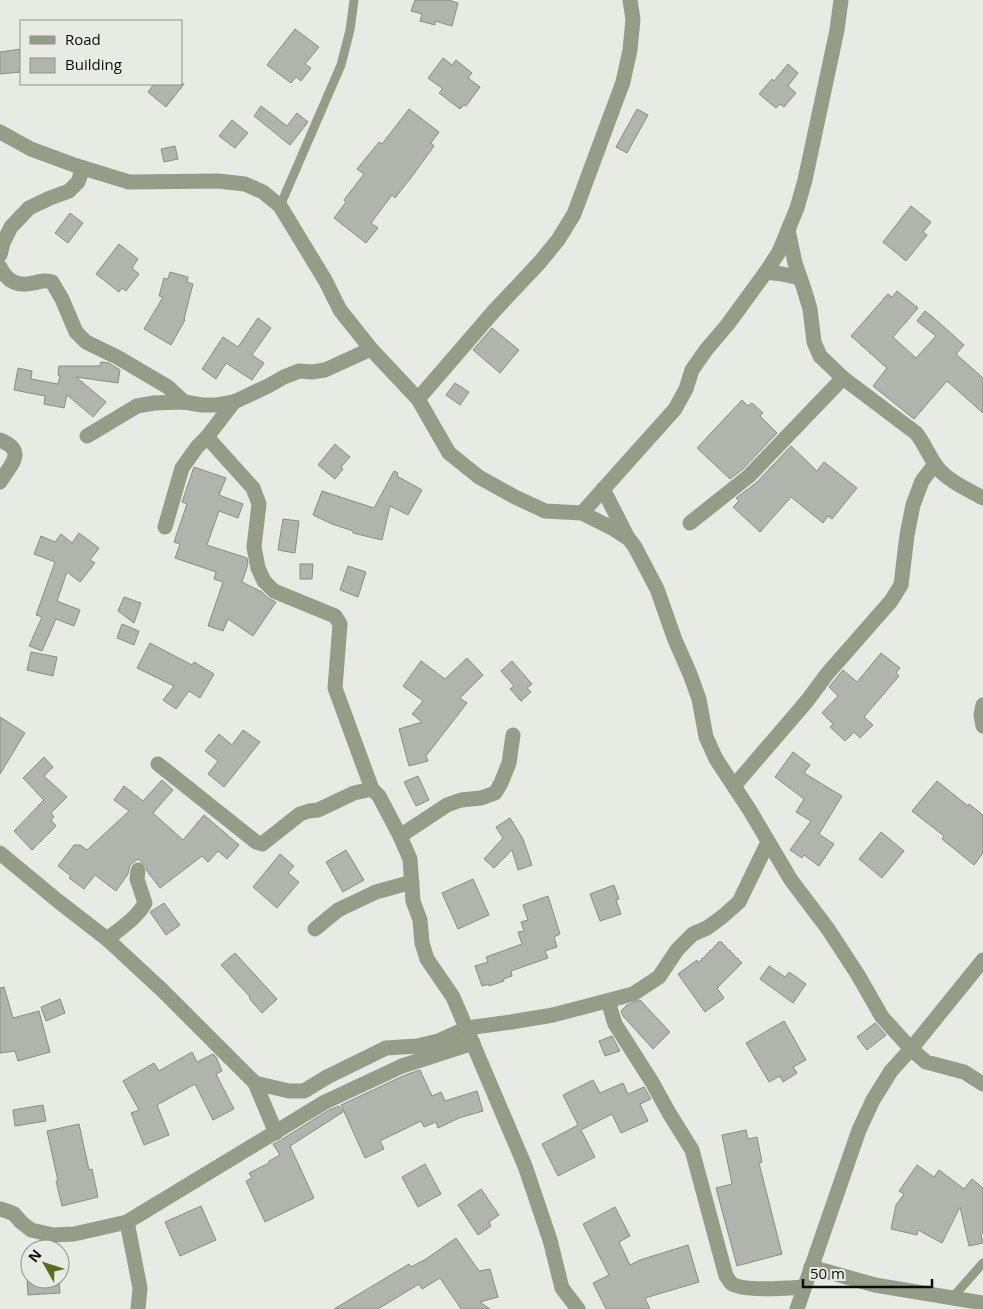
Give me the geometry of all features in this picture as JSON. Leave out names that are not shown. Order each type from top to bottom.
[{"type":"street","points":[[418,399],[494,311],[540,262],[558,240],[574,214],[623,82],[630,50],[633,19],[630,0]]},
{"type":"street","points":[[582,513],[675,408],[686,389],[692,370],[728,324],[779,252],[797,208],[805,180],[837,30],[841,0]]},
{"type":"street","points":[[0,132],[31,149],[128,182],[218,181],[246,184],[263,192],[280,206],[326,280],[340,310],[371,349],[418,399],[449,453],[479,477],[515,497],[545,511],[582,513],[629,539]]},
{"type":"street","points":[[0,255],[3,243],[11,227],[29,208],[69,191],[78,182],[83,168]]},
{"type":"street","points":[[788,230],[795,264],[810,309],[814,342],[820,356],[843,378],[916,433],[924,443],[935,464],[946,476],[983,498]]},
{"type":"street","points":[[0,267],[13,283],[22,285],[47,280],[52,282],[62,299],[76,332],[86,342],[117,357],[168,387],[184,402]]},
{"type":"street","points":[[766,272],[800,278]]},
{"type":"street","points":[[87,436],[137,406],[154,403],[217,404],[234,402],[292,374],[325,370],[371,349]]},
{"type":"street","points":[[690,523],[749,476],[843,378]]},
{"type":"street","points":[[165,527],[182,468],[234,402]]},
{"type":"street","points":[[207,437],[253,488],[259,504],[254,547],[258,568],[264,581],[274,591],[335,616],[340,624],[335,688],[372,789],[378,796],[400,836],[410,859],[413,901],[420,920],[422,943],[427,959],[453,997],[525,1166],[550,1240],[562,1288],[564,1309]]},
{"type":"street","points":[[0,440],[8,443],[13,448],[15,456],[14,462],[0,482]]},
{"type":"street","points":[[734,786],[807,701],[833,667],[891,601],[901,585],[913,505],[922,481],[935,464]]},
{"type":"street","points":[[604,489],[657,589],[675,640],[699,698],[706,737],[716,759],[749,809],[791,880],[828,929],[858,974],[882,1017],[910,1049],[926,1062],[964,1072],[983,1084]]},
{"type":"street","points":[[983,704],[981,715],[983,726]]},
{"type":"street","points":[[400,836],[447,805],[461,800],[481,798],[494,792],[501,783],[509,763],[513,735]]},
{"type":"street","points":[[158,764],[256,842],[262,844],[300,814],[318,810],[354,793],[372,789]]},
{"type":"street","points":[[254,1084],[289,1091],[304,1091],[327,1077],[386,1048],[417,1046],[438,1041],[467,1028],[553,1015],[633,994],[659,977],[678,950],[693,934],[707,928],[739,902],[768,842]]},
{"type":"street","points":[[0,853],[107,939],[162,990],[254,1084],[276,1133]]},
{"type":"street","points":[[107,939],[128,923],[142,909],[145,903],[137,879],[138,870]]},
{"type":"street","points":[[315,928],[338,910],[376,892],[412,882]]},
{"type":"street","points":[[797,1309],[859,1130],[873,1100],[891,1071],[983,960]]},
{"type":"street","points":[[608,1001],[615,1024],[692,1150],[726,1276],[732,1284],[744,1287],[771,1289],[804,1287]]},
{"type":"street","points":[[0,1209],[14,1214],[31,1230],[53,1234],[74,1234],[128,1222],[325,1102],[402,1066],[473,1043]]},
{"type":"street","points":[[128,1222],[140,1288],[138,1309]]},
{"type":"street","points":[[811,1267],[875,1285],[983,1303]]},
{"type":"street","points":[[562,1288],[578,1309]]},
{"type":"lane","points":[[280,206],[341,65],[350,30],[354,0]]},
{"type":"lane","points":[[952,1298],[983,1263]]},
{"type":"building","points":[[415,0],[449,0],[458,3],[452,26],[435,21],[435,25],[420,21],[422,14],[411,11]]},
{"type":"building","points":[[295,29],[319,47],[305,64],[311,68],[301,81],[296,77],[291,83],[267,65]]},
{"type":"building","points":[[20,49],[20,72],[0,74],[0,52]]},
{"type":"building","points":[[443,58],[452,65],[456,60],[472,73],[468,78],[480,87],[466,106],[464,105],[460,109],[439,93],[443,89],[428,78]]},
{"type":"building","points":[[788,64],[798,73],[788,86],[796,93],[784,107],[780,104],[776,108],[759,94],[772,79],[774,81]]},
{"type":"building","points":[[184,84],[166,107],[148,92],[153,85]]},
{"type":"building","points":[[261,106],[287,126],[297,113],[308,122],[290,145],[254,116]]},
{"type":"building","points":[[409,109],[439,132],[431,143],[434,146],[413,175],[395,198],[392,195],[371,223],[378,228],[366,243],[334,218],[346,202],[344,200],[364,174],[357,169],[379,142],[382,144]]},
{"type":"building","points":[[637,109],[648,115],[627,153],[616,147]]},
{"type":"building","points":[[232,120],[248,133],[235,148],[219,136]]},
{"type":"building","points":[[175,146],[178,159],[164,162],[161,149]]},
{"type":"building","points":[[911,206],[931,222],[923,232],[927,235],[906,261],[883,242]]},
{"type":"building","points":[[70,213],[83,223],[68,243],[55,233]]},
{"type":"building","points":[[119,244],[138,259],[132,268],[139,274],[126,291],[122,288],[119,292],[96,274]]},
{"type":"building","points":[[170,272],[188,277],[187,282],[193,284],[185,320],[171,345],[144,329],[163,297],[159,296],[164,278],[168,279]]},
{"type":"building","points":[[897,291],[918,308],[893,337],[916,358],[936,336],[917,321],[925,311],[934,318],[964,345],[956,354],[983,378],[983,413],[947,381],[914,419],[873,386],[887,368],[851,336],[888,294],[892,297]]},
{"type":"building","points":[[258,318],[271,328],[252,355],[264,363],[252,380],[226,363],[216,379],[202,369],[223,337],[238,347]]},
{"type":"building","points":[[492,328],[519,350],[500,373],[473,350]]},
{"type":"building","points":[[101,362],[109,363],[120,370],[118,383],[76,377],[106,402],[93,417],[67,395],[64,408],[44,404],[45,396],[14,390],[18,368],[32,371],[31,379],[58,384],[60,376],[58,375],[59,366],[100,366]]},
{"type":"building","points":[[455,383],[469,392],[460,405],[446,395]]},
{"type":"building","points":[[742,400],[748,406],[752,403],[763,413],[760,416],[777,433],[743,469],[730,479],[697,448]]},
{"type":"building","points":[[335,444],[350,457],[341,467],[343,469],[335,479],[318,465]]},
{"type":"building","points":[[791,446],[817,471],[824,462],[857,488],[832,519],[828,516],[823,523],[791,497],[760,532],[733,507],[739,501],[736,498],[756,483]]},
{"type":"building","points":[[194,467],[226,478],[219,495],[243,504],[238,518],[219,511],[207,545],[247,558],[248,564],[242,582],[262,592],[276,602],[253,636],[228,619],[223,631],[208,626],[223,582],[214,579],[216,572],[175,558],[180,544],[174,542],[187,504],[182,502]]},
{"type":"building","points":[[394,471],[398,473],[397,476],[422,490],[408,515],[390,506],[382,540],[353,533],[353,531],[313,515],[322,491],[374,508]]},
{"type":"building","points":[[283,519],[299,521],[295,553],[278,550]]},
{"type":"building","points":[[79,533],[99,548],[90,560],[95,563],[80,582],[67,572],[57,601],[80,610],[74,626],[56,619],[42,651],[29,646],[42,617],[36,615],[55,562],[34,554],[41,536],[55,542],[61,534],[72,543]]},
{"type":"building","points":[[300,564],[313,564],[312,579],[300,579]]},
{"type":"building","points":[[348,566],[366,572],[358,597],[340,590]]},
{"type":"building","points":[[124,597],[141,603],[134,623],[118,611]]},
{"type":"building","points":[[122,624],[139,631],[134,645],[117,638]]},
{"type":"building","points":[[150,643],[192,665],[194,662],[214,674],[200,698],[189,691],[176,709],[163,700],[174,686],[137,668]]},
{"type":"building","points":[[31,652],[57,657],[53,676],[27,670]]},
{"type":"building","points":[[881,653],[900,668],[896,673],[899,676],[864,717],[873,725],[860,738],[854,732],[845,741],[830,727],[833,724],[822,713],[838,696],[829,687],[843,670],[857,682]]},
{"type":"building","points":[[467,658],[483,675],[460,698],[467,703],[426,756],[428,761],[409,766],[399,729],[422,722],[412,714],[423,701],[403,686],[421,661],[445,679]]},
{"type":"building","points":[[512,661],[532,684],[527,688],[531,692],[521,701],[510,689],[514,686],[501,671]]},
{"type":"building","points":[[0,717],[25,733],[0,774]]},
{"type":"building","points":[[243,730],[260,742],[224,787],[208,774],[218,761],[205,751],[219,734],[232,745]]},
{"type":"building","points":[[793,752],[810,765],[804,773],[842,796],[819,834],[834,844],[819,866],[804,855],[802,858],[790,850],[811,821],[796,812],[804,799],[775,777]]},
{"type":"building","points":[[44,757],[53,767],[44,776],[67,797],[51,813],[54,817],[51,820],[56,826],[32,850],[14,831],[44,800],[23,778]]},
{"type":"building","points":[[418,776],[429,800],[416,806],[404,782]]},
{"type":"building","points":[[162,780],[173,790],[153,813],[183,840],[204,815],[239,845],[227,859],[218,851],[208,862],[202,856],[160,888],[147,871],[146,866],[138,859],[130,865],[128,874],[116,891],[95,875],[84,889],[69,878],[71,876],[58,866],[74,845],[80,845],[87,850],[129,811],[114,800],[124,786],[143,801]]},
{"type":"building","points":[[937,781],[968,806],[969,804],[983,815],[983,853],[974,865],[942,839],[944,836],[912,811]]},
{"type":"building","points":[[510,818],[523,839],[532,865],[518,870],[512,850],[494,868],[484,859],[503,838],[496,827]]},
{"type":"building","points":[[881,832],[904,851],[882,878],[859,859]]},
{"type":"building","points":[[346,850],[364,880],[343,892],[326,862]]},
{"type":"building","points":[[280,854],[294,866],[288,873],[299,882],[277,908],[253,887]]},
{"type":"building","points":[[473,879],[489,915],[458,929],[442,893]]},
{"type":"building","points":[[614,885],[619,899],[616,900],[621,914],[600,921],[590,894]]},
{"type":"building","points":[[548,896],[560,934],[554,937],[557,947],[545,951],[548,958],[511,971],[512,976],[503,979],[504,981],[489,986],[489,984],[482,986],[475,966],[488,962],[486,957],[522,944],[518,932],[524,931],[521,922],[528,920],[523,905]]},
{"type":"building","points":[[164,903],[180,925],[166,935],[150,912]]},
{"type":"building","points":[[720,941],[742,963],[717,988],[724,998],[705,1012],[678,974],[697,960],[698,963]]},
{"type":"building","points":[[235,953],[277,999],[262,1013],[221,965]]},
{"type":"building","points":[[769,966],[785,977],[789,972],[806,984],[793,1003],[760,979]]},
{"type":"building","points":[[4,987],[13,1018],[39,1011],[50,1052],[18,1061],[15,1051],[0,1053],[0,988]]},
{"type":"building","points":[[60,999],[65,1013],[46,1021],[41,1007]]},
{"type":"building","points":[[640,1000],[670,1032],[653,1049],[623,1016],[621,1011],[627,1005]]},
{"type":"building","points":[[784,1021],[806,1060],[793,1067],[797,1073],[783,1082],[780,1076],[769,1082],[746,1043]]},
{"type":"building","points":[[875,1023],[886,1035],[867,1050],[857,1037]]},
{"type":"building","points":[[612,1036],[620,1051],[605,1056],[599,1041]]},
{"type":"building","points":[[192,1052],[197,1062],[213,1054],[216,1057],[222,1071],[216,1074],[234,1109],[213,1120],[195,1084],[157,1105],[169,1135],[144,1145],[131,1113],[139,1110],[123,1081],[154,1063],[159,1071]]},
{"type":"building","points":[[420,1070],[432,1096],[441,1092],[445,1101],[477,1091],[483,1111],[459,1118],[438,1128],[436,1122],[424,1127],[421,1121],[380,1141],[384,1149],[365,1158],[341,1105],[405,1075]]},
{"type":"building","points":[[593,1080],[600,1093],[623,1083],[628,1094],[644,1087],[651,1099],[640,1104],[648,1121],[621,1133],[612,1114],[581,1130],[595,1157],[558,1176],[542,1144],[578,1125],[563,1095]]},
{"type":"building","points":[[43,1105],[46,1121],[15,1126],[13,1110]]},
{"type":"building","points":[[339,1106],[343,1112],[290,1146],[314,1198],[265,1222],[246,1181],[252,1178],[249,1173],[280,1155],[273,1144],[329,1110]]},
{"type":"building","points":[[79,1124],[89,1170],[92,1169],[98,1197],[62,1206],[47,1131]]},
{"type":"building","points":[[746,1130],[748,1139],[757,1137],[762,1162],[759,1163],[782,1254],[737,1266],[716,1188],[732,1184],[722,1135]]},
{"type":"building","points":[[425,1164],[441,1194],[418,1207],[402,1177]]},
{"type":"building","points":[[917,1165],[934,1177],[939,1170],[964,1189],[972,1179],[983,1188],[983,1232],[981,1235],[983,1243],[969,1246],[960,1207],[942,1243],[918,1230],[917,1235],[891,1229],[896,1205],[904,1194],[899,1191]]},
{"type":"building","points":[[481,1189],[499,1215],[489,1222],[491,1226],[478,1235],[458,1205]]},
{"type":"building","points":[[201,1206],[216,1240],[180,1256],[165,1222]]},
{"type":"building","points":[[615,1207],[630,1236],[619,1242],[630,1265],[688,1245],[699,1282],[645,1298],[650,1309],[606,1309],[593,1283],[609,1275],[583,1224]]},
{"type":"building","points":[[456,1238],[479,1271],[490,1269],[498,1297],[480,1302],[490,1309],[461,1309],[440,1278],[422,1289],[419,1284],[378,1309],[334,1309],[409,1264],[411,1267],[426,1259]]},
{"type":"building","points":[[28,1289],[60,1289],[60,1293],[28,1295]]}]
